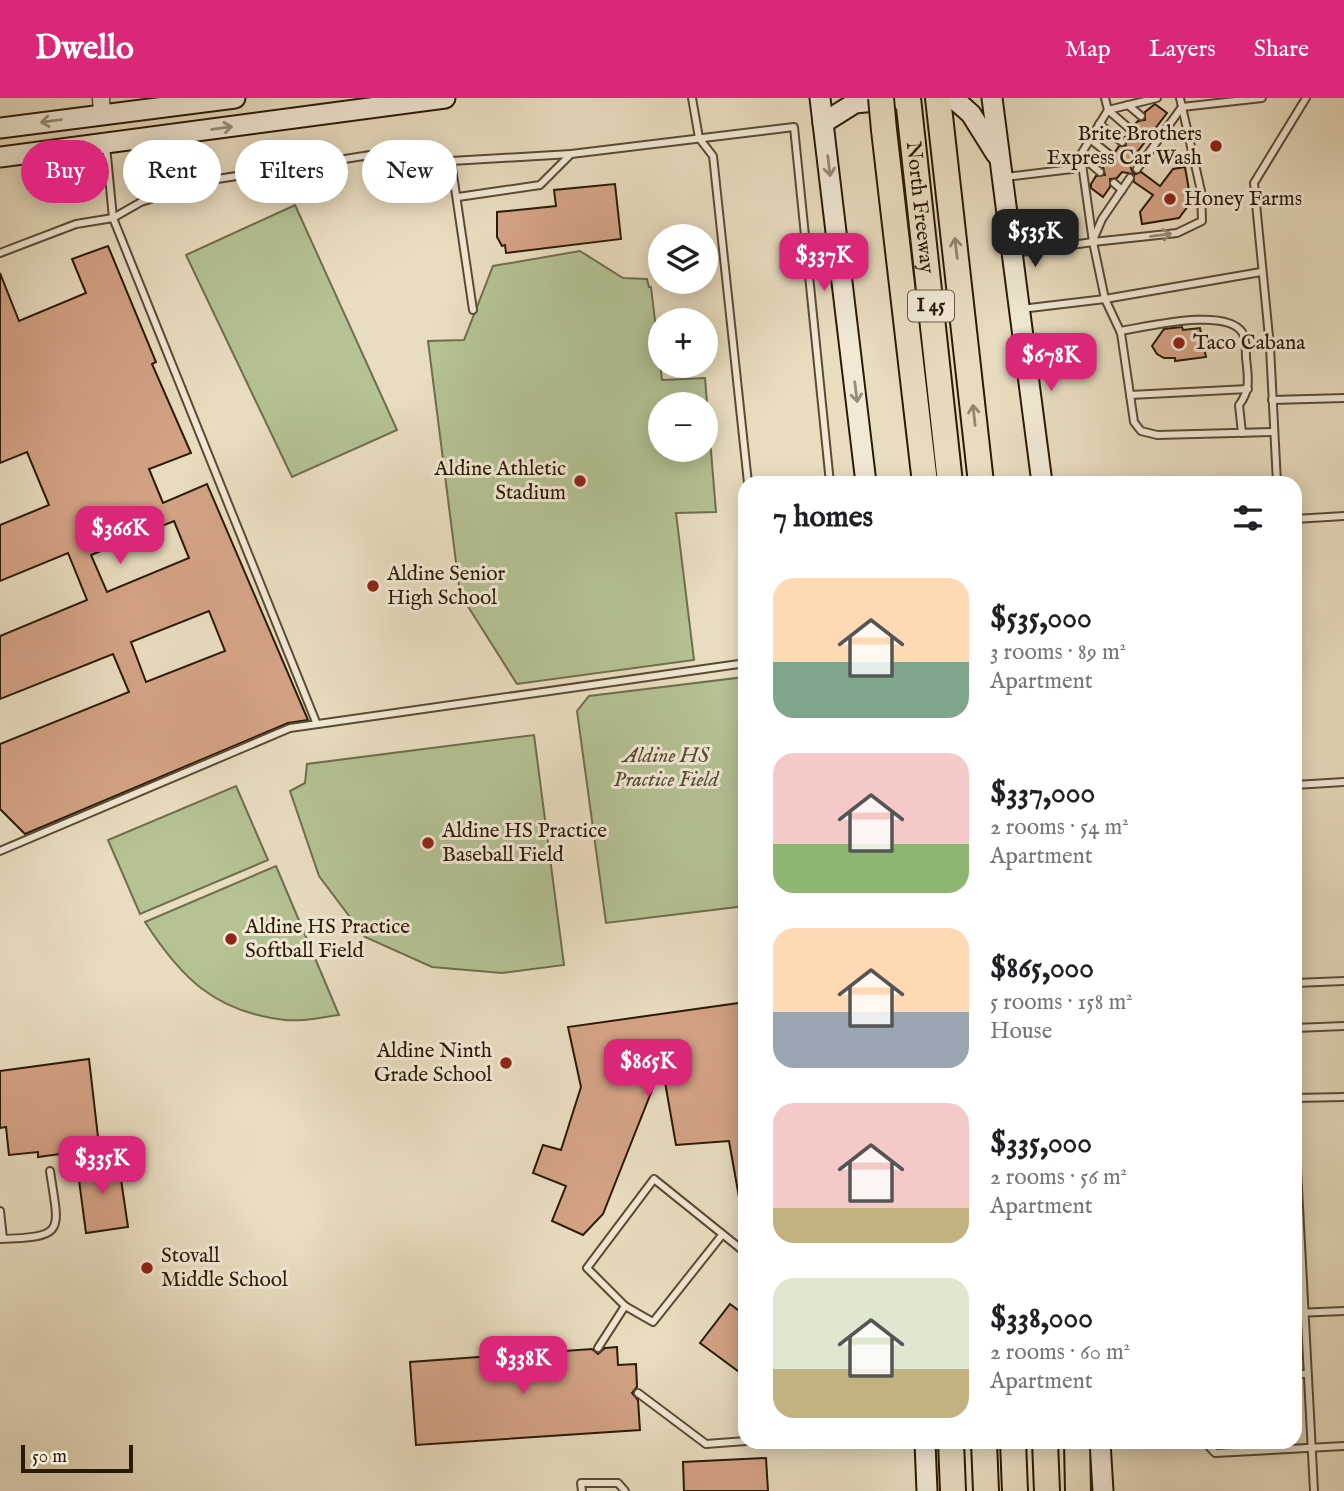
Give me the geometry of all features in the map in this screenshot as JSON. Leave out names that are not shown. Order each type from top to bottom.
[{"type":"highway","name":"North Freeway","points":[[881,98],[924,476]]},
{"type":"highway","name":"North Freeway","points":[[907,98],[949,476]]},
{"type":"highway","name":"North Freeway","points":[[938,98],[980,476]]},
{"type":"highway","points":[[951,1449],[952,1479]]},
{"type":"highway","points":[[984,1449],[986,1491]]},
{"type":"highway","points":[[1013,1449],[1015,1491]]},
{"type":"highway","points":[[1045,1449],[1047,1491]]},
{"type":"highway","points":[[1077,1452],[1079,1491]]},
{"type":"main road","points":[[0,128],[102,107],[235,98]]},
{"type":"main road","points":[[109,143],[445,98]]},
{"type":"main road","points":[[820,98],[865,476]]},
{"type":"main road","points":[[823,122],[855,103],[907,98]]},
{"type":"main road","points":[[953,98],[971,114],[1001,169]]},
{"type":"main road","points":[[992,98],[1041,476]]},
{"type":"main road","points":[[102,107],[105,140]]},
{"type":"main road","points":[[0,156],[21,154]]},
{"type":"main road","points":[[925,1449],[927,1491]]},
{"type":"main road","points":[[1100,1449],[1103,1491]]},
{"type":"lane","points":[[692,98],[698,138],[713,156],[747,476]]},
{"type":"lane","points":[[1105,98],[1108,110],[1131,130]]},
{"type":"lane","points":[[1001,169],[1072,169],[1108,110],[1157,98]]},
{"type":"lane","points":[[1013,253],[1177,233],[1202,221],[1201,191],[1180,98]]},
{"type":"lane","points":[[1137,169],[1182,107],[1262,98]]},
{"type":"lane","points":[[1277,476],[1254,183],[1306,98]]},
{"type":"lane","points":[[1128,105],[1141,116]]},
{"type":"lane","points":[[1099,124],[1122,142]]},
{"type":"lane","points":[[457,161],[571,154],[794,127],[830,476]]},
{"type":"lane","points":[[1155,128],[1163,134]]},
{"type":"lane","points":[[1090,139],[1111,156]]},
{"type":"lane","points":[[1145,142],[1152,148]]},
{"type":"lane","points":[[458,197],[540,185],[571,154]]},
{"type":"lane","points":[[1136,154],[1143,160]]},
{"type":"lane","points":[[0,253],[75,224],[113,218],[141,202],[211,180],[362,156]]},
{"type":"lane","points":[[1081,156],[1093,242],[1105,299],[1120,331],[1134,422],[1141,431],[1157,435],[1274,432]]},
{"type":"lane","points":[[1081,156],[1100,172]]},
{"type":"lane","points":[[1093,242],[1102,219],[1130,178]]},
{"type":"lane","points":[[109,181],[113,218],[316,722]]},
{"type":"lane","points":[[1114,183],[1122,190]]},
{"type":"lane","points":[[457,192],[473,310]]},
{"type":"lane","points":[[1020,309],[1105,299],[1261,272]]},
{"type":"lane","points":[[1120,331],[1213,318],[1230,322],[1244,334],[1248,389],[1239,405],[1242,433]]},
{"type":"lane","points":[[1130,395],[1248,389]]},
{"type":"lane","points":[[1272,400],[1344,398]]},
{"type":"lane","points":[[1302,519],[1344,516]]},
{"type":"lane","points":[[0,851],[290,728],[316,722],[738,664]]},
{"type":"lane","points":[[1302,785],[1344,782]]},
{"type":"lane","points":[[1302,984],[1344,981]]},
{"type":"lane","points":[[1302,1028],[1344,1026]]},
{"type":"lane","points":[[1302,1098],[1344,1097]]},
{"type":"lane","points":[[0,1211],[1,1238],[21,1240],[49,1235],[56,1228],[51,1171]]},
{"type":"lane","points":[[722,1235],[653,1322],[625,1306],[587,1269],[654,1179],[738,1247]]},
{"type":"lane","points":[[1302,1298],[1314,1491]]},
{"type":"lane","points":[[597,1348],[625,1306]]},
{"type":"lane","points":[[1304,1313],[1344,1311]]},
{"type":"lane","points":[[1302,1374],[1307,1374]]},
{"type":"lane","points":[[638,1393],[706,1444],[738,1442]]},
{"type":"lane","points":[[1302,1448],[1344,1446]]},
{"type":"lane","points":[[1211,1449],[1215,1453],[1278,1449]]},
{"type":"lane","points":[[582,1491],[581,1483],[618,1483],[625,1491]]},
{"type":"green space","points":[[295,205],[397,430],[292,477],[186,255]]},
{"type":"green space","name":"Aldine Athletic Stadium","points":[[580,251],[623,278],[647,279],[648,294],[652,294],[653,308],[648,308],[648,378],[705,378],[706,392],[648,392],[648,462],[712,462],[716,512],[676,513],[694,660],[517,684],[460,594],[428,341],[464,340],[493,266]]},
{"type":"green space","name":"Aldine HS Practice Field","points":[[738,678],[738,907],[606,923],[577,711],[589,696]]},
{"type":"green space","name":"Aldine HS Practice Baseball Field","points":[[534,735],[564,965],[502,973],[432,967],[365,937],[319,876],[290,791],[305,783],[307,764]]},
{"type":"green space","points":[[236,786],[268,860],[140,914],[108,840]]},
{"type":"green space","name":"Aldine HS Practice Softball Field","points":[[276,866],[339,1015],[285,1020],[260,1016],[219,1000],[187,976],[145,922]]},
{"type":"building","points":[[1155,104],[1167,113],[1129,163],[1136,174],[1141,172],[1160,186],[1173,169],[1185,167],[1191,202],[1179,218],[1142,224],[1140,212],[1153,195],[1134,182],[1134,174],[1122,172],[1117,178],[1110,179],[1110,187],[1103,197],[1091,188],[1091,184],[1096,176],[1105,175],[1103,167],[1108,161],[1115,160],[1115,152],[1119,146],[1126,146],[1125,137],[1135,134],[1134,125],[1145,120],[1145,112]]},
{"type":"building","points":[[615,184],[621,239],[506,253],[505,245],[502,246],[497,237],[497,212],[556,206],[554,190]]},
{"type":"building","points":[[108,246],[156,362],[152,364],[191,453],[149,469],[163,503],[207,484],[308,720],[288,723],[25,834],[0,809],[0,744],[129,692],[113,654],[0,699],[0,636],[87,600],[68,553],[0,581],[0,525],[49,505],[27,452],[0,463],[0,273],[19,321],[86,293],[72,259]],"holes":[[[174,521],[189,558],[107,592],[91,555]],[[209,611],[225,651],[146,682],[131,642]]]},
{"type":"building","name":"Taco Cabana","points":[[1182,327],[1183,330],[1200,328],[1206,357],[1175,361],[1175,358],[1164,358],[1157,354],[1152,346],[1164,329]]},
{"type":"building","points":[[738,1003],[738,1191],[729,1141],[676,1145],[662,1065],[603,1214],[583,1235],[552,1221],[566,1186],[533,1173],[543,1145],[561,1150],[581,1087],[568,1027]]},
{"type":"building","points":[[89,1059],[98,1137],[74,1140],[75,1152],[38,1157],[38,1152],[9,1155],[6,1127],[0,1128],[0,1071]]},
{"type":"building","points":[[118,1159],[128,1227],[86,1233],[77,1165]]},
{"type":"building","points":[[730,1304],[738,1310],[738,1371],[700,1343]]},
{"type":"building","points":[[617,1347],[618,1365],[636,1364],[637,1387],[632,1393],[638,1400],[640,1430],[416,1445],[410,1362],[592,1349],[598,1354],[605,1348]]},
{"type":"building","points":[[766,1458],[768,1491],[684,1491],[683,1462]]},
{"type":"place","name":"Brite Brothers Express Car Wash","points":[[1216,146]]},
{"type":"place","name":"Honey Farms","points":[[1170,199]]},
{"type":"place","name":"Taco Cabana","points":[[1179,343]]},
{"type":"place","name":"Aldine Athletic Stadium","points":[[580,481]]},
{"type":"place","name":"Aldine Senior High School","points":[[373,586]]},
{"type":"place","name":"Aldine HS Practice Baseball Field","points":[[428,843]]},
{"type":"place","name":"Aldine HS Practice Softball Field","points":[[231,939]]},
{"type":"place","name":"Aldine Ninth Grade School","points":[[506,1063]]},
{"type":"place","name":"Stovall Middle School","points":[[147,1268]]}]
